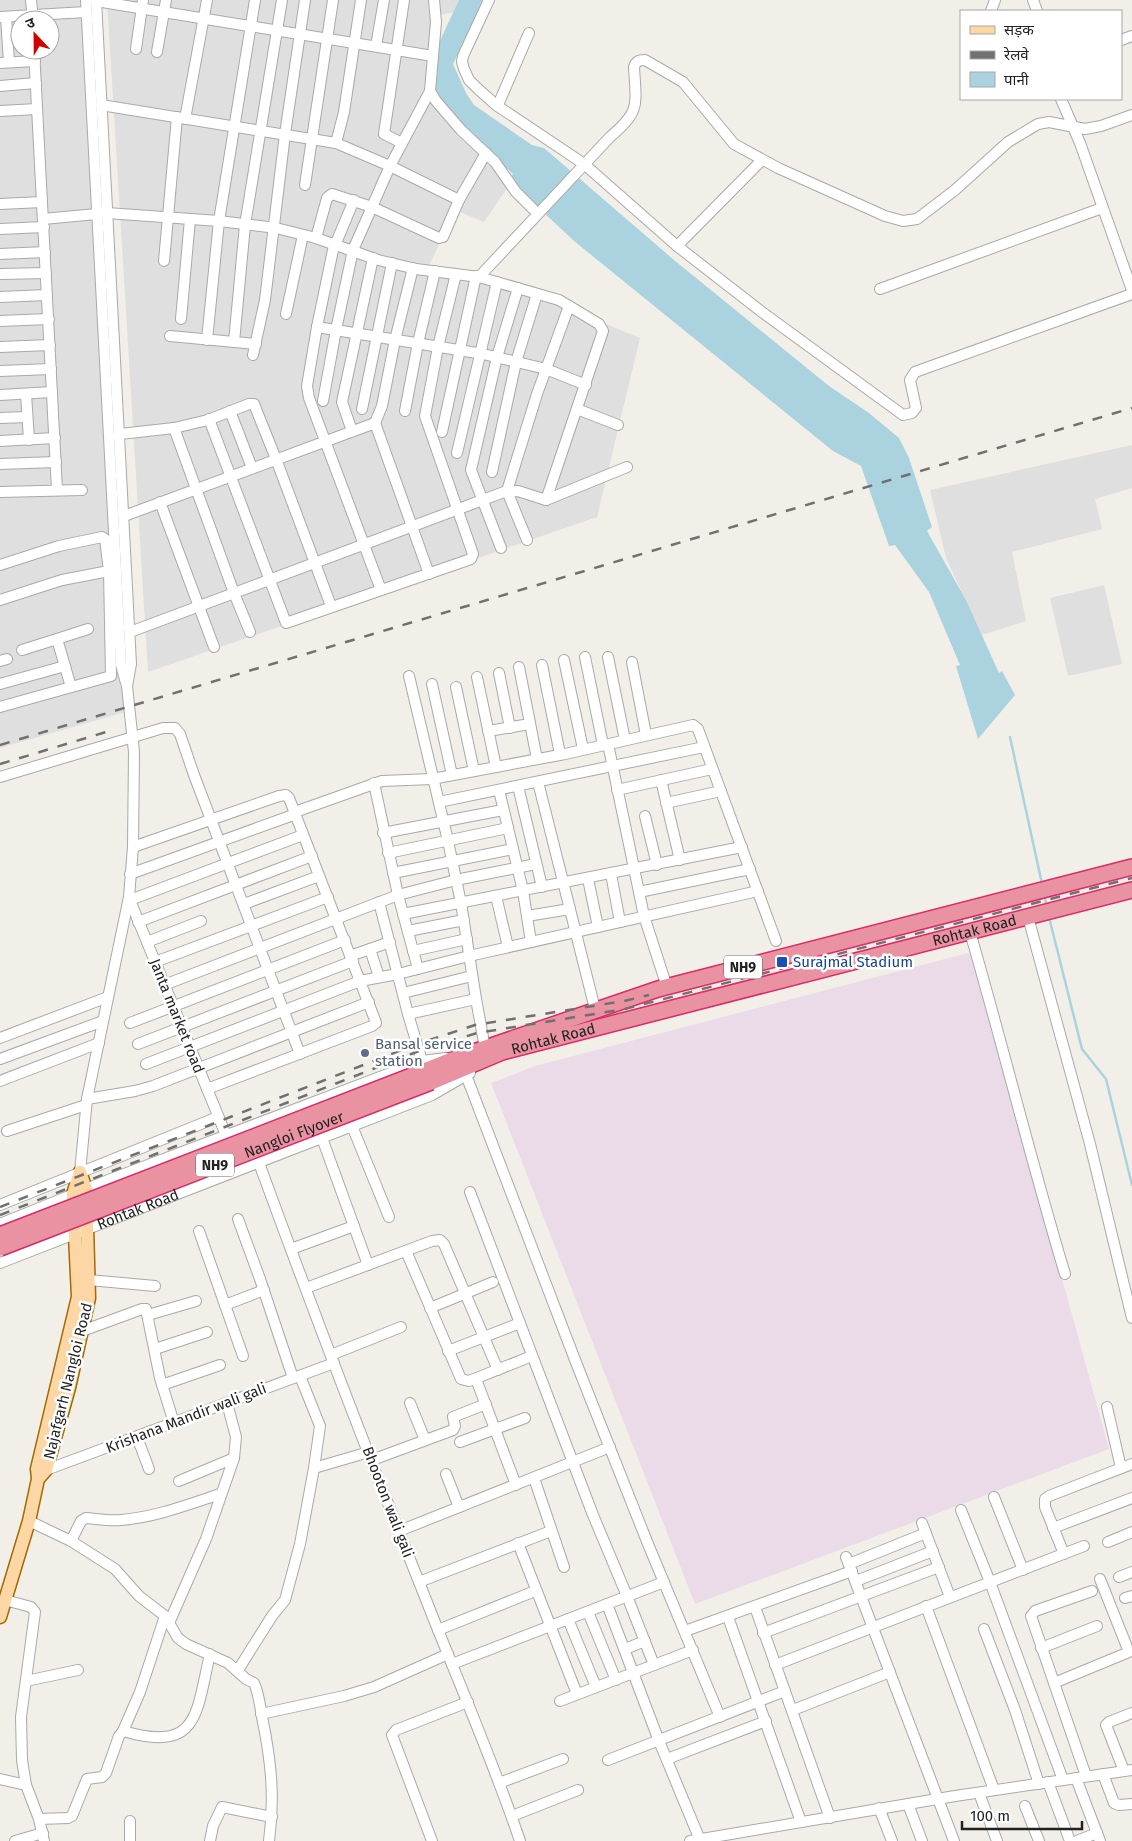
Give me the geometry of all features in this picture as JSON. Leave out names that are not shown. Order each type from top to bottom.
[{"type":"highway","name":"Rohtak Road","points":[[462,1056],[594,1009],[667,987],[1132,867]]},
{"type":"highway","name":"Rohtak Road","points":[[502,1052],[1132,890]]},
{"type":"highway","name":"Nangloi Flyover","points":[[0,1235],[426,1071],[502,1052]]},
{"type":"highway","name":"Nangloi Flyover","points":[[0,1248],[462,1056]]},
{"type":"main road","name":"Najafgarh Nangloi Road","points":[[40,1473],[69,1388],[89,1298],[86,1189],[80,1172]]},
{"type":"main road","points":[[0,1617],[4,1594],[29,1521],[78,1297],[73,1194],[80,1172]]},
{"type":"street","points":[[92,0],[143,4],[164,12],[433,56]]},
{"type":"street","points":[[92,0],[86,12],[120,434],[131,664],[127,686]]},
{"type":"street","points":[[80,1172],[87,1102],[129,899],[133,847],[134,736],[128,706],[127,686],[121,665],[102,214],[101,105],[92,0]]},
{"type":"street","points":[[157,52],[166,0]]},
{"type":"street","points":[[164,261],[181,118],[207,0]]},
{"type":"street","points":[[207,340],[219,221],[255,0]]},
{"type":"street","points":[[234,342],[245,224],[282,0]]},
{"type":"street","points":[[253,355],[265,300],[285,134],[306,0]]},
{"type":"street","points":[[306,185],[333,0]]},
{"type":"street","points":[[336,143],[344,112],[362,0]]},
{"type":"street","points":[[376,46],[384,0]]},
{"type":"street","points":[[402,143],[384,134],[404,0]]},
{"type":"street","points":[[323,402],[353,250],[390,166],[430,90],[436,22],[434,0]]},
{"type":"street","points":[[489,0],[463,56],[462,62],[469,80],[498,105],[583,165],[677,246],[762,312],[903,415],[912,414],[916,408],[910,380],[916,372],[1132,294]]},
{"type":"street","points":[[136,49],[143,4]]},
{"type":"street","points":[[60,15],[86,12]]},
{"type":"street","points":[[3,17],[5,62],[35,61],[57,490]]},
{"type":"street","points":[[498,105],[529,33]]},
{"type":"street","points":[[442,432],[477,277],[534,213],[631,116],[635,104],[634,67],[635,63],[640,60],[645,60],[682,82],[732,143],[762,160],[886,216],[903,221],[917,219],[955,190],[1008,142],[1038,124],[1049,122],[1086,129],[1132,116]]},
{"type":"street","points":[[0,86],[36,84]]},
{"type":"street","points":[[430,90],[436,101],[461,130],[501,168],[516,192],[534,213]]},
{"type":"street","points":[[1061,100],[1080,143],[1132,290]]},
{"type":"street","points":[[101,105],[336,143],[390,166],[460,200]]},
{"type":"street","points":[[0,111],[37,109]]},
{"type":"street","points":[[316,238],[329,196],[332,194],[337,194],[372,207],[439,238],[443,237],[460,200],[486,153]]},
{"type":"street","points":[[677,246],[762,160]]},
{"type":"street","points":[[354,200],[334,244],[307,386],[325,441],[381,590]]},
{"type":"street","points":[[0,204],[42,202]]},
{"type":"street","points":[[880,289],[1102,208]]},
{"type":"street","points":[[0,229],[102,214],[245,224],[316,238],[392,263],[413,268],[477,277],[559,300],[599,324],[603,331],[546,500]]},
{"type":"street","points":[[181,319],[190,219]]},
{"type":"street","points":[[286,314],[303,235]]},
{"type":"street","points":[[0,254],[45,252]]},
{"type":"street","points":[[352,431],[342,402],[373,258]]},
{"type":"street","points":[[362,409],[392,263]]},
{"type":"street","points":[[413,268],[395,340],[382,406],[375,423],[429,574]]},
{"type":"street","points":[[405,411],[418,343],[435,271]]},
{"type":"street","points":[[0,274],[46,273]]},
{"type":"street","points":[[209,419],[286,623],[331,606],[468,561],[473,557],[425,416],[438,347],[456,274]]},
{"type":"street","points":[[457,453],[496,282]]},
{"type":"street","points":[[501,548],[472,474],[472,466],[497,357],[518,288]]},
{"type":"street","points":[[492,472],[516,362],[537,294]]},
{"type":"street","points":[[0,297],[47,295]]},
{"type":"street","points":[[527,540],[507,491],[546,369],[569,306]]},
{"type":"street","points":[[0,321],[49,320]]},
{"type":"street","points":[[317,327],[479,353],[546,369],[586,385]]},
{"type":"street","points":[[170,336],[256,344]]},
{"type":"street","points":[[0,347],[50,345]]},
{"type":"street","points":[[0,371],[51,369]]},
{"type":"street","points":[[0,395],[52,392]]},
{"type":"street","points":[[26,394],[29,440]]},
{"type":"street","points":[[120,434],[174,428],[254,404],[331,606]]},
{"type":"street","points":[[577,409],[618,425]]},
{"type":"street","points":[[230,411],[252,468]]},
{"type":"street","points":[[0,418],[27,417]]},
{"type":"street","points":[[124,516],[375,423]]},
{"type":"street","points":[[174,428],[250,632]]},
{"type":"street","points":[[0,441],[55,438]]},
{"type":"street","points":[[0,464],[56,462]]},
{"type":"street","points":[[130,632],[507,491],[518,491],[546,500],[627,467]]},
{"type":"street","points":[[0,492],[82,490]]},
{"type":"street","points":[[160,502],[214,647]]},
{"type":"street","points":[[0,565],[59,546],[102,538],[106,541],[109,571],[111,676],[0,707]]},
{"type":"street","points":[[0,600],[62,580],[109,571]]},
{"type":"street","points":[[22,650],[88,629]]},
{"type":"street","points":[[57,639],[71,687]]},
{"type":"street","points":[[586,657],[612,766],[644,916],[667,987]]},
{"type":"street","points":[[608,657],[625,740]]},
{"type":"street","points":[[564,660],[583,749]]},
{"type":"street","points":[[632,662],[646,735]]},
{"type":"street","points":[[542,665],[560,754]]},
{"type":"street","points":[[0,684],[65,666]]},
{"type":"street","points":[[519,667],[537,759]]},
{"type":"street","points":[[499,674],[510,728]]},
{"type":"street","points":[[409,676],[432,779],[444,822],[461,903],[472,976],[486,1048]]},
{"type":"street","points":[[477,677],[496,767]]},
{"type":"street","points":[[432,684],[452,775]]},
{"type":"street","points":[[456,687],[474,771]]},
{"type":"street","points":[[488,731],[530,724]]},
{"type":"street","points":[[130,874],[374,783],[432,779],[537,759],[693,725],[698,729],[776,941]]},
{"type":"street","points":[[0,777],[134,736],[164,728],[175,728],[180,734],[300,1054]]},
{"type":"street","points":[[438,802],[704,747]]},
{"type":"street","points":[[617,790],[712,769]]},
{"type":"street","points":[[660,780],[680,860]]},
{"type":"street","points":[[538,782],[594,1009]]},
{"type":"street","points":[[374,783],[388,853],[418,969]]},
{"type":"street","points":[[518,786],[542,887]]},
{"type":"street","points":[[499,790],[523,891],[532,942]]},
{"type":"street","points":[[666,804],[721,791]]},
{"type":"street","points":[[133,847],[282,794],[286,795],[289,798],[304,835],[375,1020],[374,1025],[207,1089]]},
{"type":"street","points":[[384,833],[504,810]]},
{"type":"street","points":[[645,816],[657,865]]},
{"type":"street","points":[[388,853],[508,828]]},
{"type":"street","points":[[129,899],[304,835]]},
{"type":"street","points":[[403,914],[634,870],[742,847]]},
{"type":"street","points":[[393,873],[513,849]]},
{"type":"street","points":[[138,922],[312,856]]},
{"type":"street","points":[[164,985],[398,895],[456,880],[536,864]]},
{"type":"street","points":[[639,892],[750,869]]},
{"type":"street","points":[[610,874],[620,922]]},
{"type":"street","points":[[244,904],[320,876]]},
{"type":"street","points":[[588,879],[598,927]]},
{"type":"street","points":[[146,1064],[360,981],[398,974],[508,947],[758,891]]},
{"type":"street","points":[[155,962],[328,896]]},
{"type":"street","points":[[496,896],[508,947]]},
{"type":"street","name":"Janta market road","points":[[129,899],[226,1135]]},
{"type":"street","points":[[0,1224],[226,1135],[426,1071],[402,993],[379,902]]},
{"type":"street","points":[[527,916],[570,909]]},
{"type":"street","points":[[1031,916],[1090,1144],[1132,1318]]},
{"type":"street","points":[[408,932],[464,920]]},
{"type":"street","points":[[147,942],[201,921]]},
{"type":"street","points":[[970,932],[1001,1039],[1035,1174],[1065,1274]]},
{"type":"street","points":[[413,951],[467,938]]},
{"type":"street","points":[[130,1023],[344,940]]},
{"type":"street","points":[[138,1044],[276,990],[390,942]]},
{"type":"street","points":[[370,949],[379,977]]},
{"type":"street","points":[[402,993],[472,976]]},
{"type":"street","points":[[0,1038],[108,997]]},
{"type":"street","points":[[408,1014],[476,999]]},
{"type":"street","points":[[7,1131],[87,1102],[146,1089],[368,1002]]},
{"type":"street","points":[[0,1059],[103,1021]]},
{"type":"street","points":[[0,1081],[98,1043]]},
{"type":"street","name":"Rohtak Road","points":[[0,1263],[432,1095],[502,1052]]},
{"type":"street","points":[[466,1075],[610,1447],[720,1717]]},
{"type":"street","points":[[0,1205],[218,1117]]},
{"type":"street","points":[[352,1126],[389,1217]]},
{"type":"street","points":[[322,1138],[368,1265]]},
{"type":"street","name":"Bhooton wali gali","points":[[259,1163],[370,1456],[468,1702],[520,1841]]},
{"type":"street","points":[[470,1192],[592,1515],[654,1665]]},
{"type":"street","points":[[238,1219],[297,1377],[320,1426],[300,1544],[285,1600],[272,1616],[238,1670]]},
{"type":"street","points":[[291,1249],[354,1226]]},
{"type":"street","points":[[199,1232],[243,1356]]},
{"type":"street","points":[[306,1288],[440,1240],[444,1244],[498,1370]]},
{"type":"street","points":[[406,1251],[461,1379],[469,1381],[476,1379],[532,1356]]},
{"type":"street","points":[[89,1280],[155,1286]]},
{"type":"street","points":[[430,1308],[493,1282]]},
{"type":"street","points":[[225,1305],[264,1290]]},
{"type":"street","points":[[148,1315],[196,1301]]},
{"type":"street","points":[[82,1331],[144,1308],[148,1315],[162,1385],[174,1423]]},
{"type":"street","points":[[448,1351],[520,1323]]},
{"type":"street","name":"Krishana Mandir wali gali","points":[[40,1473],[297,1377],[401,1327]]},
{"type":"street","points":[[154,1349],[207,1332]]},
{"type":"street","points":[[162,1385],[220,1365]]},
{"type":"street","points":[[476,1379],[516,1484]]},
{"type":"street","points":[[410,1402],[425,1440]]},
{"type":"street","points":[[39,1819],[70,1818],[87,1779],[102,1776],[106,1773],[140,1692],[167,1620],[206,1539],[234,1458],[236,1437],[227,1403]]},
{"type":"street","points":[[314,1468],[370,1456],[425,1440],[454,1429],[452,1418],[454,1416],[486,1404]]},
{"type":"street","points":[[1107,1407],[1121,1468]]},
{"type":"street","points":[[460,1442],[525,1418]]},
{"type":"street","points":[[137,1437],[149,1469]]},
{"type":"street","points":[[399,1531],[610,1447]]},
{"type":"street","points":[[179,1481],[234,1458]]},
{"type":"street","points":[[1064,1554],[1045,1507],[1045,1499],[1132,1464]]},
{"type":"street","points":[[446,1474],[459,1508]]},
{"type":"street","points":[[534,1478],[564,1567]]},
{"type":"street","points":[[71,1541],[82,1521],[86,1518],[119,1520],[141,1518],[162,1514],[220,1494]]},
{"type":"street","points":[[994,1497],[1022,1570]]},
{"type":"street","points":[[1053,1528],[1132,1498]]},
{"type":"street","points":[[961,1510],[990,1582],[1063,1780]]},
{"type":"street","points":[[29,1521],[71,1541],[115,1570],[139,1596],[167,1620],[178,1638],[186,1644],[228,1663],[238,1670],[241,1675],[254,1683],[270,1756],[272,1817],[269,1841]]},
{"type":"street","points":[[922,1523],[950,1597]]},
{"type":"street","points":[[419,1582],[551,1531]]},
{"type":"street","points":[[1108,1542],[1132,1532]]},
{"type":"street","points":[[685,1631],[755,1607],[849,1564],[926,1533]]},
{"type":"street","points":[[518,1544],[577,1694]]},
{"type":"street","points":[[775,1665],[1084,1546]]},
{"type":"street","points":[[856,1581],[933,1552]]},
{"type":"street","points":[[849,1564],[954,1841]]},
{"type":"street","points":[[764,1633],[939,1567]]},
{"type":"street","points":[[1119,1578],[1132,1572]]},
{"type":"street","points":[[1054,1683],[1129,1652],[1100,1579]]},
{"type":"street","points":[[452,1664],[664,1582]]},
{"type":"street","points":[[438,1630],[535,1590]]},
{"type":"street","points":[[1077,1841],[1099,1837],[1054,1683],[1031,1620],[1032,1613],[1092,1591]]},
{"type":"street","points":[[4,1594],[34,1610],[21,1717],[22,1771],[39,1819],[43,1837],[15,1841]]},
{"type":"street","points":[[607,1604],[667,1759],[695,1840],[730,1838],[801,1822],[879,1808],[1128,1770],[1106,1725],[1132,1713]]},
{"type":"street","points":[[926,1606],[994,1790]]},
{"type":"street","points":[[755,1607],[830,1818]]},
{"type":"street","points":[[588,1612],[616,1680]]},
{"type":"street","points":[[728,1617],[801,1822]]},
{"type":"street","points":[[568,1619],[596,1687]]},
{"type":"street","points":[[1041,1648],[1097,1626]]},
{"type":"street","points":[[984,1629],[1043,1783],[1070,1841]]},
{"type":"street","points":[[625,1649],[644,1641]]},
{"type":"street","points":[[560,1701],[693,1650]]},
{"type":"street","points":[[123,1731],[141,1736],[156,1737],[180,1733],[189,1727],[198,1708],[210,1654]]},
{"type":"street","points":[[261,1714],[344,1696],[374,1687],[448,1654]]},
{"type":"street","points":[[26,1681],[78,1670]]},
{"type":"street","points":[[793,1710],[890,1672]]},
{"type":"street","points":[[608,1760],[785,1691]]},
{"type":"street","points":[[432,1841],[392,1735],[396,1730],[468,1702]]},
{"type":"street","points":[[667,1759],[766,1721]]},
{"type":"street","points":[[499,1783],[563,1759]]},
{"type":"street","points":[[1103,1774],[1114,1803],[1119,1805],[1132,1804]]},
{"type":"street","points":[[0,1779],[26,1785]]},
{"type":"street","points":[[512,1816],[578,1790]]},
{"type":"street","points":[[979,1792],[997,1841]]},
{"type":"street","points":[[908,1804],[922,1841]]},
{"type":"street","points":[[1025,1806],[1039,1841]]},
{"type":"street","points":[[210,1841],[213,1826],[222,1807],[272,1817]]},
{"type":"street","points":[[879,1808],[890,1841]]},
{"type":"street","points":[[130,1821],[130,1841]]},
{"type":"shaded area","points":[[0,0],[96,0],[129,711],[0,748]]},
{"type":"shaded area","points":[[107,0],[461,0],[457,12],[439,15],[427,60],[431,91],[510,184],[484,222],[455,210],[427,270],[555,303],[640,338],[597,517],[148,672]]},
{"type":"shaded area","points":[[1132,445],[1132,488],[1095,499],[1102,529],[1012,552],[1026,621],[982,635],[946,558],[930,490]]},
{"type":"shaded area","points":[[1104,585],[1122,664],[1068,676],[1050,598]]},
{"type":"shaded area","points":[[972,952],[1109,1449],[695,1604],[491,1083],[535,1066]]},
{"type":"water","points":[[459,0],[484,0],[453,64],[466,93],[474,105],[532,145],[544,148],[674,260],[829,386],[869,413],[899,438],[909,458],[932,527],[927,531],[966,600],[999,673],[1002,671],[1015,695],[978,739],[956,666],[960,665],[929,592],[895,545],[889,546],[861,466],[833,451],[574,241],[509,180],[513,174],[456,124],[435,98],[431,76],[437,47]]},
{"type":"waterway","points":[[1010,737],[1042,884]]},
{"type":"waterway","points":[[1044,895],[1047,906]]},
{"type":"waterway","points":[[1049,917],[1082,1049],[1106,1079],[1132,1185]]},
{"type":"railway","points":[[0,745],[1132,408]]},
{"type":"railway","points":[[0,764],[106,732]]},
{"type":"railway","points":[[0,1215],[419,1051],[477,1033],[625,1009],[1132,878]]},
{"type":"railway","points":[[0,1207],[417,1044],[475,1025],[624,1001],[649,995]]},
{"type":"place","name":"Surajmal Stadium","points":[[782,962]]},
{"type":"place","name":"Bansal service station","points":[[365,1053]]}]
